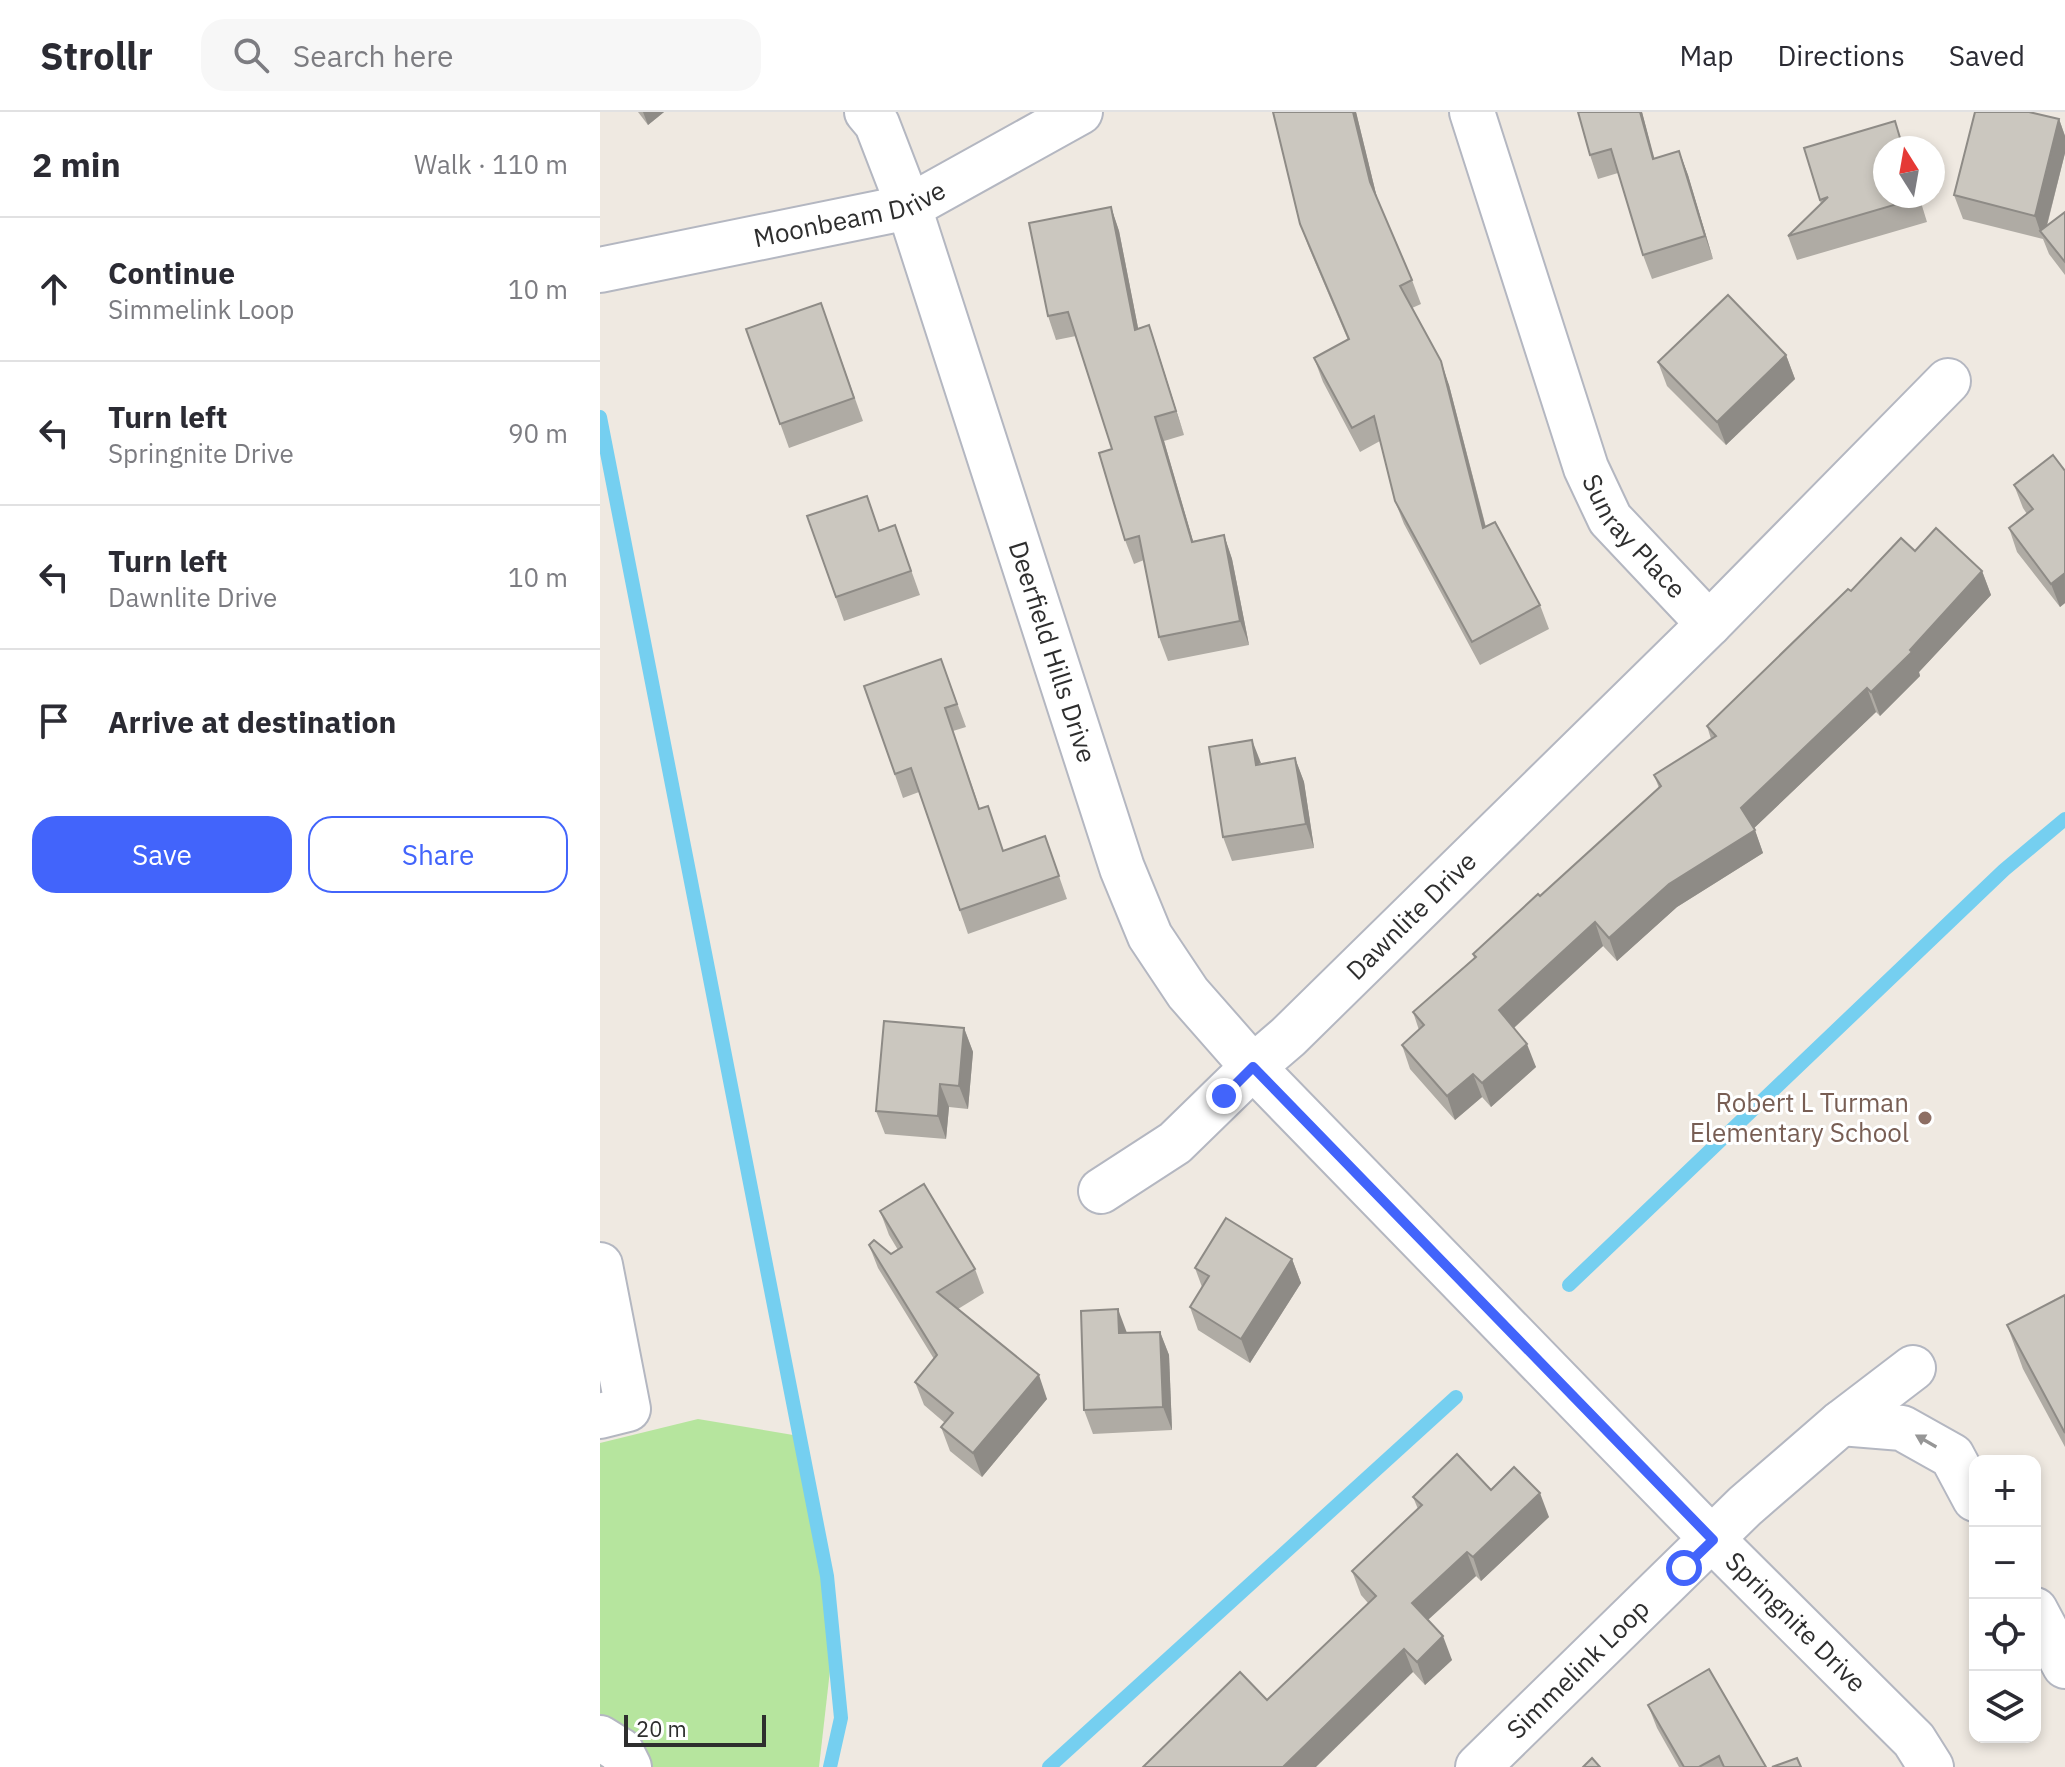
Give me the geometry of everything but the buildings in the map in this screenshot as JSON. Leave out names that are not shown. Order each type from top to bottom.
[{"type":"street","name":"Deerfield Hills Drive","points":[[867,112],[877,124],[909,207],[1122,868],[1150,936],[1188,993],[1253,1067]]},
{"type":"street","name":"Moonbeam Drive","points":[[600,270],[909,207],[1080,112]]},
{"type":"street","name":"Sunray Place","points":[[1472,112],[1586,468],[1610,519],[1709,624],[1948,381]]},
{"type":"street","name":"Dawnlite Drive","points":[[1101,1191],[1175,1143],[1288,1037],[1709,624]]},
{"type":"street","name":"Springnite Drive","points":[[1253,1067],[1713,1540],[1914,1740],[1931,1767]]},
{"type":"street","points":[[600,1416],[628,1409],[602,1288]]},
{"type":"street","name":"Simmelink Loop","points":[[1478,1767],[1745,1506],[1841,1423],[1913,1368]]},
{"type":"street","points":[[1841,1423],[1902,1428],[1952,1456],[1969,1488]]},
{"type":"street","points":[[2041,1621],[2065,1666]]},
{"type":"street","points":[[600,1738],[621,1751],[629,1767]]},
{"type":"green space","points":[[698,1419],[799,1436],[833,1644],[819,1767],[600,1767],[600,1443]]},
{"type":"waterway","points":[[600,417],[827,1576],[841,1718],[830,1767]]},
{"type":"waterway","points":[[1569,1285],[2004,870],[2065,819]]},
{"type":"waterway","points":[[1049,1767],[1456,1397]]},
{"type":"place","name":"Robert L Turman Elementary School","points":[[1925,1118]]},
{"type":"route","points":[[1224,1096],[1253,1067],[1713,1540],[1684,1568]]}]
